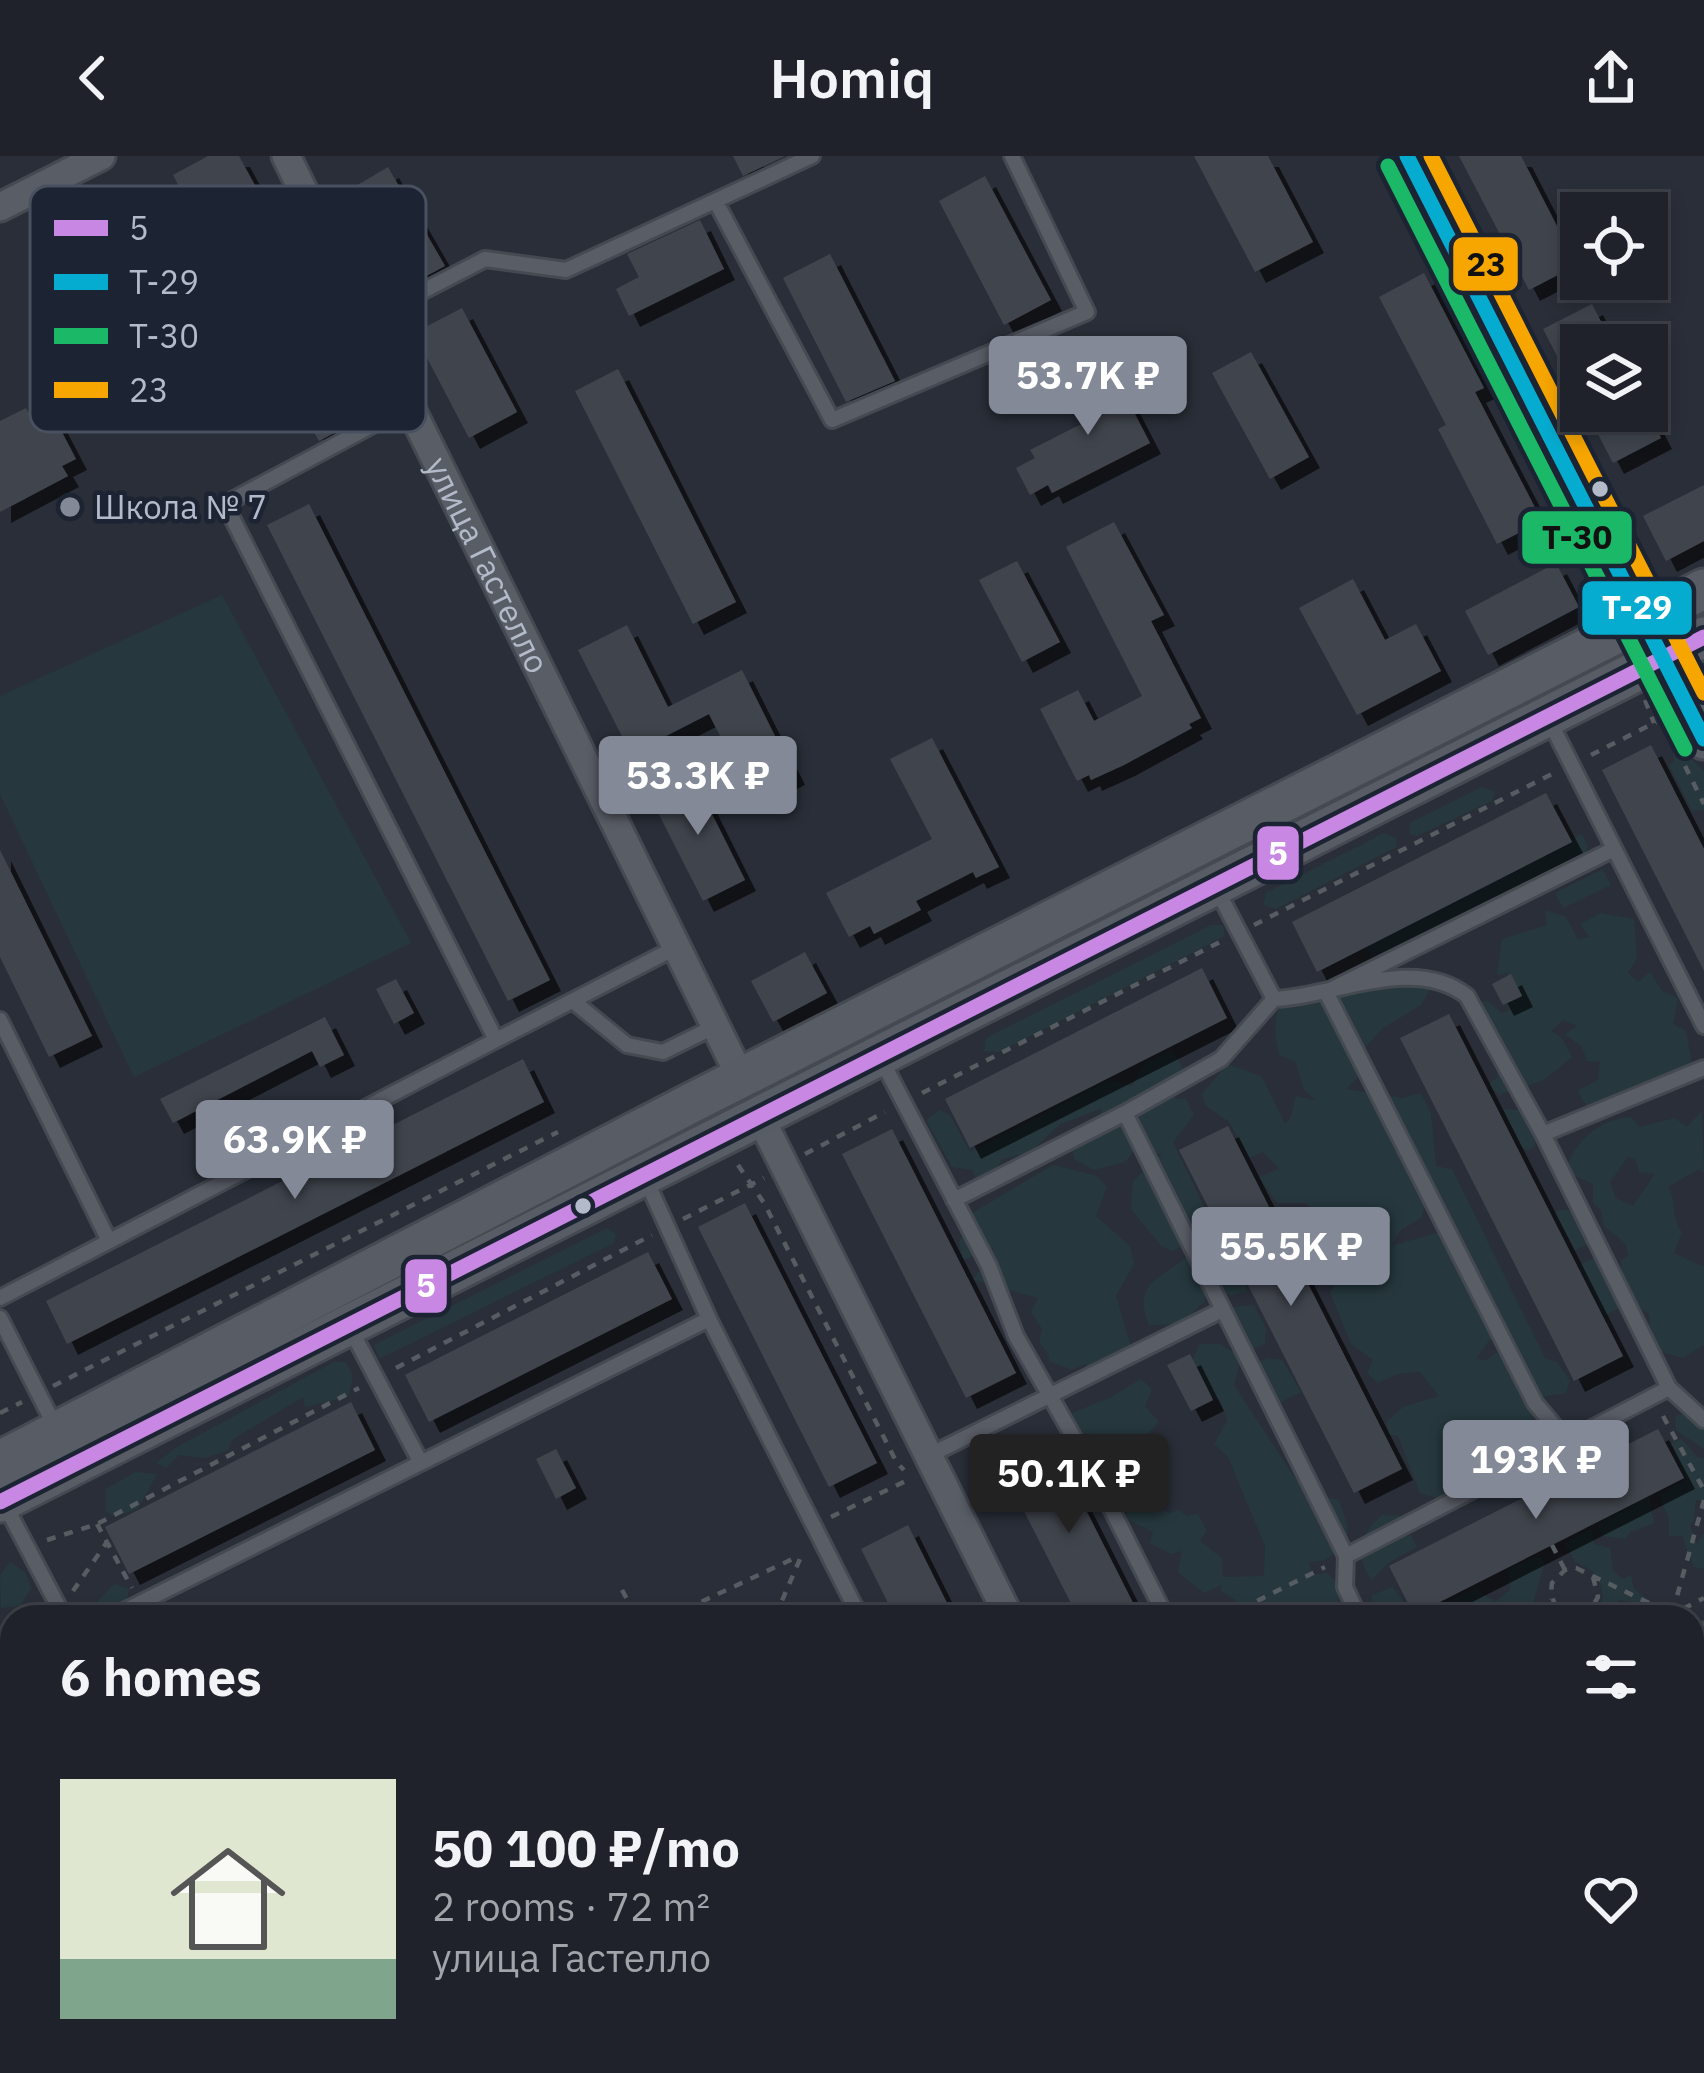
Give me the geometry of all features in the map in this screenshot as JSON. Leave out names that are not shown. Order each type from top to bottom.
[{"type":"street","points":[[33,186],[101,156]]},
{"type":"street","name":"улица Гастелло","points":[[286,156],[301,186]]},
{"type":"street","points":[[1407,156],[1696,723]]},
{"type":"street","points":[[0,207],[30,188]]},
{"type":"street","name":"улица Гастелло","points":[[423,432],[785,1168],[920,1467],[1003,1605]]},
{"type":"street","points":[[0,1461],[1704,589]]},
{"type":"street","points":[[1,1502],[1704,637]]},
{"type":"lane","points":[[426,290],[485,259],[566,270],[812,156]]},
{"type":"lane","points":[[716,202],[832,420],[1088,312],[1012,156]]},
{"type":"lane","points":[[360,432],[225,504],[496,1040]]},
{"type":"lane","points":[[1547,714],[1704,1026]]},
{"type":"lane","points":[[1326,992],[1614,849]]},
{"type":"lane","points":[[1214,884],[1274,999]]},
{"type":"lane","points":[[0,1298],[677,947]]},
{"type":"lane","points":[[954,1199],[1221,1059],[1274,999],[1404,977],[1455,987],[1467,996],[1543,1134],[1669,1388],[1704,1420]]},
{"type":"lane","points":[[1326,992],[1535,1403],[1567,1441]]},
{"type":"lane","points":[[573,1001],[627,1046],[663,1052],[716,1026]]},
{"type":"lane","points":[[0,1021],[109,1241]]},
{"type":"lane","points":[[879,1054],[989,1266],[1046,1396],[1086,1460],[1160,1605]]},
{"type":"lane","points":[[1543,1134],[1704,1068]]},
{"type":"lane","points":[[1125,1113],[1346,1556],[1345,1587],[1353,1605]]},
{"type":"lane","points":[[644,1174],[710,1319],[854,1605]]},
{"type":"lane","points":[[920,1467],[1046,1396],[1222,1310]]},
{"type":"lane","points":[[0,1318],[58,1432]]},
{"type":"lane","points":[[140,1604],[710,1319]]},
{"type":"lane","points":[[348,1325],[421,1463]]},
{"type":"lane","points":[[1346,1556],[1669,1388]]},
{"type":"lane","points":[[1,1502],[57,1605]]},
{"type":"path","points":[[26,1547],[97,1524],[785,1168],[814,1148],[1571,765],[1696,723]]},
{"type":"path","points":[[722,1135],[748,1185],[764,1203],[897,1463],[920,1467]]},
{"type":"path","points":[[1652,1396],[1704,1490]]},
{"type":"path","points":[[1673,1605],[1703,1506]]},
{"type":"path","points":[[97,1524],[140,1604]]},
{"type":"path","points":[[67,1605],[106,1541]]},
{"type":"path","points":[[1552,1545],[1564,1570]]},
{"type":"path","points":[[695,1605],[802,1555]]},
{"type":"path","points":[[1249,1605],[1346,1556]]},
{"type":"path","points":[[1549,1605],[1552,1583],[1564,1570],[1584,1570],[1648,1605]]},
{"type":"path","points":[[1593,1577],[1598,1597],[1593,1605]]},
{"type":"path","points":[[622,1590],[630,1605]]},
{"type":"path","points":[[1551,1599],[1557,1605]]},
{"type":"shaded area","points":[[222,595],[411,943],[134,1077],[0,794],[0,696]]},
{"type":"shaded area","points":[[1678,744],[1704,772],[1704,810],[1692,811],[1669,765],[1674,761],[1672,746]]},
{"type":"shaded area","points":[[1482,787],[1495,792],[1492,801],[1417,836],[1410,834],[1410,823]]},
{"type":"shaded area","points":[[1384,833],[1396,838],[1396,847],[1276,909],[1263,905],[1266,893]]},
{"type":"shaded area","points":[[1582,834],[1588,847],[1582,859],[1374,962],[1366,947]]},
{"type":"shaded area","points":[[1603,869],[1611,885],[1563,908],[1555,893]]},
{"type":"shaded area","points":[[1545,910],[1566,917],[1578,939],[1589,937],[1580,924],[1600,913],[1634,919],[1637,958],[1628,973],[1638,982],[1650,972],[1662,991],[1678,998],[1673,1024],[1686,1031],[1692,1064],[1637,1099],[1589,1110],[1577,1091],[1598,1080],[1600,1062],[1587,1061],[1582,1047],[1565,1034],[1577,1026],[1563,1020],[1551,1031],[1561,1037],[1572,1057],[1544,1080],[1499,1095],[1488,1084],[1498,1077],[1494,1056],[1473,1028],[1476,1004],[1487,1001],[1502,1013],[1509,1010],[1508,973],[1497,975],[1502,939],[1547,925]]},
{"type":"shaded area","points":[[1211,925],[1223,925],[1225,936],[999,1052],[984,1051],[986,1038]]},
{"type":"shaded area","points":[[1393,969],[1407,971],[1429,991],[1421,1005],[1383,1028],[1354,1060],[1360,1075],[1346,1089],[1402,1098],[1421,1093],[1431,1113],[1436,1166],[1452,1169],[1545,1358],[1557,1362],[1570,1381],[1566,1393],[1539,1397],[1429,1185],[1422,1217],[1400,1231],[1391,1246],[1440,1232],[1495,1332],[1476,1359],[1487,1360],[1497,1352],[1513,1368],[1534,1419],[1510,1449],[1487,1450],[1463,1423],[1462,1462],[1478,1477],[1463,1505],[1420,1493],[1398,1436],[1389,1435],[1386,1422],[1403,1407],[1439,1396],[1420,1372],[1401,1373],[1378,1383],[1367,1373],[1373,1360],[1351,1344],[1330,1292],[1346,1272],[1335,1263],[1316,1277],[1300,1263],[1280,1220],[1310,1215],[1307,1203],[1277,1203],[1259,1177],[1279,1169],[1263,1152],[1249,1158],[1229,1122],[1205,1105],[1202,1094],[1227,1064],[1261,1076],[1285,1124],[1296,1096],[1317,1101],[1304,1090],[1295,1061],[1279,1055],[1275,1027],[1280,1008],[1290,994],[1306,986]]},
{"type":"shaded area","points":[[1172,1050],[1183,1068],[1167,1081],[1176,1099],[1186,1099],[1194,1115],[1173,1142],[1216,1232],[1172,1251],[1161,1246],[1131,1209],[1133,1181],[1162,1154],[1133,1152],[1125,1162],[1094,1170],[1074,1159],[1073,1148],[1093,1135],[1102,1108],[1059,1125],[1030,1152],[1003,1159],[994,1171],[1003,1185],[979,1195],[973,1170],[952,1167],[926,1120],[940,1110],[950,1115],[970,1152],[1110,1080],[1132,1086],[1144,1064]]},
{"type":"shaded area","points":[[1503,1109],[1519,1110],[1534,1134],[1535,1146],[1528,1151],[1521,1147]]},
{"type":"shaded area","points":[[1702,1111],[1704,1173],[1699,1169],[1668,1187],[1682,1232],[1674,1253],[1704,1267],[1704,1345],[1683,1358],[1659,1351],[1651,1337],[1649,1314],[1636,1304],[1623,1278],[1626,1244],[1604,1226],[1601,1210],[1593,1203],[1593,1184],[1565,1171],[1582,1142],[1608,1122],[1631,1117],[1639,1127],[1675,1118],[1687,1127]],"holes":[[[1628,1157],[1636,1160],[1639,1172],[1655,1174],[1633,1206],[1616,1198],[1610,1182]]]},
{"type":"shaded area","points":[[1053,1165],[1097,1176],[1107,1187],[1096,1216],[1130,1246],[1134,1264],[1116,1296],[1134,1357],[1094,1375],[1085,1364],[1072,1370],[1049,1361],[1039,1342],[1042,1329],[1031,1312],[1038,1298],[973,1280],[994,1248],[963,1260],[959,1242],[974,1212]]},
{"type":"shaded area","points":[[1570,1211],[1588,1244],[1575,1250],[1554,1213]]},
{"type":"shaded area","points":[[607,1228],[616,1234],[614,1243],[379,1359],[374,1345]]},
{"type":"shaded area","points":[[1227,1249],[1248,1291],[1231,1295],[1206,1289],[1205,1301],[1181,1324],[1149,1325],[1145,1293],[1156,1279],[1184,1259],[1208,1261]]},
{"type":"shaded area","points":[[1594,1258],[1621,1307],[1605,1315],[1579,1265]]},
{"type":"shaded area","points":[[1254,1305],[1266,1328],[1265,1344],[1253,1349],[1236,1344],[1226,1324],[1233,1307]]},
{"type":"shaded area","points":[[1200,1344],[1220,1344],[1235,1353],[1239,1365],[1234,1385],[1295,1478],[1313,1485],[1321,1496],[1339,1500],[1347,1524],[1347,1546],[1324,1560],[1309,1562],[1313,1575],[1327,1573],[1336,1581],[1339,1605],[1235,1605],[1221,1591],[1222,1585],[1204,1593],[1178,1572],[1182,1551],[1171,1554],[1150,1543],[1153,1532],[1125,1518],[1131,1499],[1146,1495],[1168,1513],[1198,1514],[1207,1531],[1200,1541],[1222,1558],[1223,1577],[1264,1576],[1265,1546],[1228,1457],[1214,1444],[1227,1421],[1220,1400],[1202,1393],[1191,1363]]},
{"type":"shaded area","points":[[1267,1358],[1282,1360],[1301,1392],[1275,1405],[1255,1364]]},
{"type":"shaded area","points":[[334,1362],[346,1362],[353,1376],[348,1397],[305,1407],[303,1397],[233,1439],[228,1450],[206,1458],[179,1455],[166,1468],[156,1463],[177,1447]]},
{"type":"shaded area","points":[[1141,1379],[1152,1389],[1145,1406],[1159,1422],[1138,1444],[1116,1451],[1093,1434],[1083,1433],[1072,1413]]},
{"type":"shaded area","points":[[1695,1410],[1704,1416],[1704,1449],[1676,1430],[1675,1416]]},
{"type":"shaded area","points":[[1611,1421],[1620,1431],[1617,1447],[1600,1453],[1586,1441],[1587,1426]]},
{"type":"shaded area","points":[[1682,1439],[1697,1457],[1704,1458],[1704,1501],[1696,1500],[1690,1525],[1697,1544],[1704,1533],[1704,1569],[1694,1567],[1682,1536],[1669,1536],[1669,1519],[1659,1495],[1687,1480],[1671,1443]]},
{"type":"shaded area","points":[[135,1472],[157,1474],[138,1508],[116,1517],[106,1512],[106,1489]]},
{"type":"shaded area","points":[[1649,1497],[1654,1523],[1625,1539],[1602,1536],[1598,1525]]},
{"type":"shaded area","points":[[1382,1515],[1401,1516],[1417,1547],[1388,1563],[1372,1580],[1362,1562],[1362,1545]]},
{"type":"shaded area","points":[[1591,1529],[1594,1544],[1610,1548],[1613,1570],[1622,1579],[1631,1575],[1634,1589],[1645,1597],[1639,1603],[1618,1600],[1618,1605],[1600,1605],[1601,1585],[1593,1571],[1575,1562],[1565,1543]]},
{"type":"shaded area","points":[[1537,1556],[1545,1562],[1533,1605],[1440,1605],[1476,1589],[1495,1602],[1510,1590],[1508,1570]]},
{"type":"shaded area","points":[[10,1562],[26,1573],[31,1588],[21,1605],[1,1605],[0,1576]]},
{"type":"shaded area","points":[[114,1584],[129,1589],[126,1605],[88,1605]]},
{"type":"shaded area","points":[[1392,1587],[1406,1605],[1373,1605],[1371,1596]]},
{"type":"building","points":[[208,156],[239,156],[255,186],[179,186],[173,175]]},
{"type":"building","points":[[733,156],[785,156],[743,176]]},
{"type":"building","points":[[1194,156],[1268,156],[1313,242],[1255,272]]},
{"type":"building","points":[[1459,156],[1521,156],[1560,232],[1560,274],[1529,290]]},
{"type":"building","points":[[388,167],[399,186],[356,186]]},
{"type":"building","points":[[985,176],[1051,300],[1004,325],[939,201]]},
{"type":"building","points":[[700,220],[724,269],[629,316],[616,289],[639,277],[627,254]]},
{"type":"building","points":[[426,233],[445,266],[426,276]]},
{"type":"building","points":[[830,254],[895,381],[846,402],[783,278]]},
{"type":"building","points":[[1424,273],[1484,388],[1475,392],[1542,521],[1497,544],[1438,429],[1446,425],[1379,297]]},
{"type":"building","points":[[1592,304],[1602,324],[1560,324],[1560,362],[1543,329]]},
{"type":"building","points":[[462,308],[517,412],[469,438],[426,356],[426,327]]},
{"type":"building","points":[[1251,352],[1309,457],[1270,479],[1212,373]]},
{"type":"building","points":[[1109,364],[1150,443],[1052,493],[1048,485],[1030,495],[1016,468],[1035,458],[1030,450],[1095,417],[1077,380]]},
{"type":"building","points":[[618,369],[736,602],[693,624],[575,391]]},
{"type":"building","points":[[26,408],[30,432],[62,432],[76,459],[62,466],[68,476],[0,512],[0,421]]},
{"type":"building","points":[[314,432],[336,432],[319,441]]},
{"type":"building","points":[[1597,432],[1658,432],[1661,438],[1613,463]]},
{"type":"building","points":[[1704,485],[1704,541],[1666,561],[1643,516]]},
{"type":"building","points":[[309,504],[550,980],[508,1001],[267,525]]},
{"type":"building","points":[[1114,522],[1164,615],[1151,621],[1201,718],[1189,724],[1192,728],[1124,765],[1077,781],[1040,709],[1078,690],[1094,721],[1142,696],[1066,547]]},
{"type":"building","points":[[1017,561],[1060,642],[1022,662],[979,580]]},
{"type":"building","points":[[1556,563],[1579,607],[1488,655],[1465,611]]},
{"type":"building","points":[[1353,579],[1385,640],[1416,624],[1441,671],[1357,715],[1299,608]]},
{"type":"building","points":[[627,625],[668,707],[742,670],[794,774],[750,796],[709,714],[631,754],[578,650]]},
{"type":"building","points":[[932,738],[999,867],[976,878],[973,872],[916,901],[921,910],[874,934],[870,926],[849,937],[826,893],[932,839],[890,759]]},
{"type":"building","points":[[1651,745],[1704,849],[1704,971],[1602,770]]},
{"type":"building","points":[[693,776],[745,880],[703,901],[650,797]]},
{"type":"building","points":[[1546,793],[1572,842],[1317,972],[1292,922]]},
{"type":"building","points":[[0,850],[92,1036],[49,1057],[0,957]]},
{"type":"building","points":[[805,952],[827,993],[773,1022],[751,981]]},
{"type":"building","points":[[1202,968],[1227,1018],[970,1148],[945,1099]]},
{"type":"building","points":[[1511,974],[1522,996],[1503,1005],[1492,984]]},
{"type":"building","points":[[396,979],[414,1013],[394,1024],[376,989]]},
{"type":"building","points":[[1449,1014],[1623,1356],[1574,1381],[1400,1038]]},
{"type":"building","points":[[325,1017],[344,1055],[320,1067],[312,1051],[173,1123],[160,1099]]},
{"type":"building","points":[[523,1059],[544,1102],[67,1344],[46,1301]]},
{"type":"building","points":[[1228,1126],[1402,1469],[1354,1493],[1179,1150]]},
{"type":"building","points":[[892,1129],[1016,1373],[966,1398],[842,1154]]},
{"type":"building","points":[[745,1203],[877,1463],[829,1487],[698,1227]]},
{"type":"building","points":[[648,1252],[672,1299],[429,1422],[405,1375]]},
{"type":"building","points":[[1190,1354],[1213,1400],[1191,1411],[1167,1365]]},
{"type":"building","points":[[351,1402],[375,1450],[129,1574],[105,1527]]},
{"type":"building","points":[[1658,1429],[1684,1478],[1434,1605],[1409,1605],[1389,1566]]},
{"type":"building","points":[[1052,1443],[1134,1605],[1072,1605],[1002,1468]]},
{"type":"building","points":[[556,1449],[576,1488],[556,1499],[536,1459]]},
{"type":"building","points":[[908,1525],[948,1605],[889,1605],[861,1549]]},
{"type":"transit line","name":"Т-29","points":[[1407,156],[1704,739]]},
{"type":"transit line","name":"23","points":[[1431,156],[1704,693]]},
{"type":"transit line","name":"Т-30","points":[[1388,166],[1685,749]]},
{"type":"transit line","name":"5","points":[[0,1502],[1704,637]]},
{"type":"place","name":"Школа № 7","points":[[70,507]]}]
